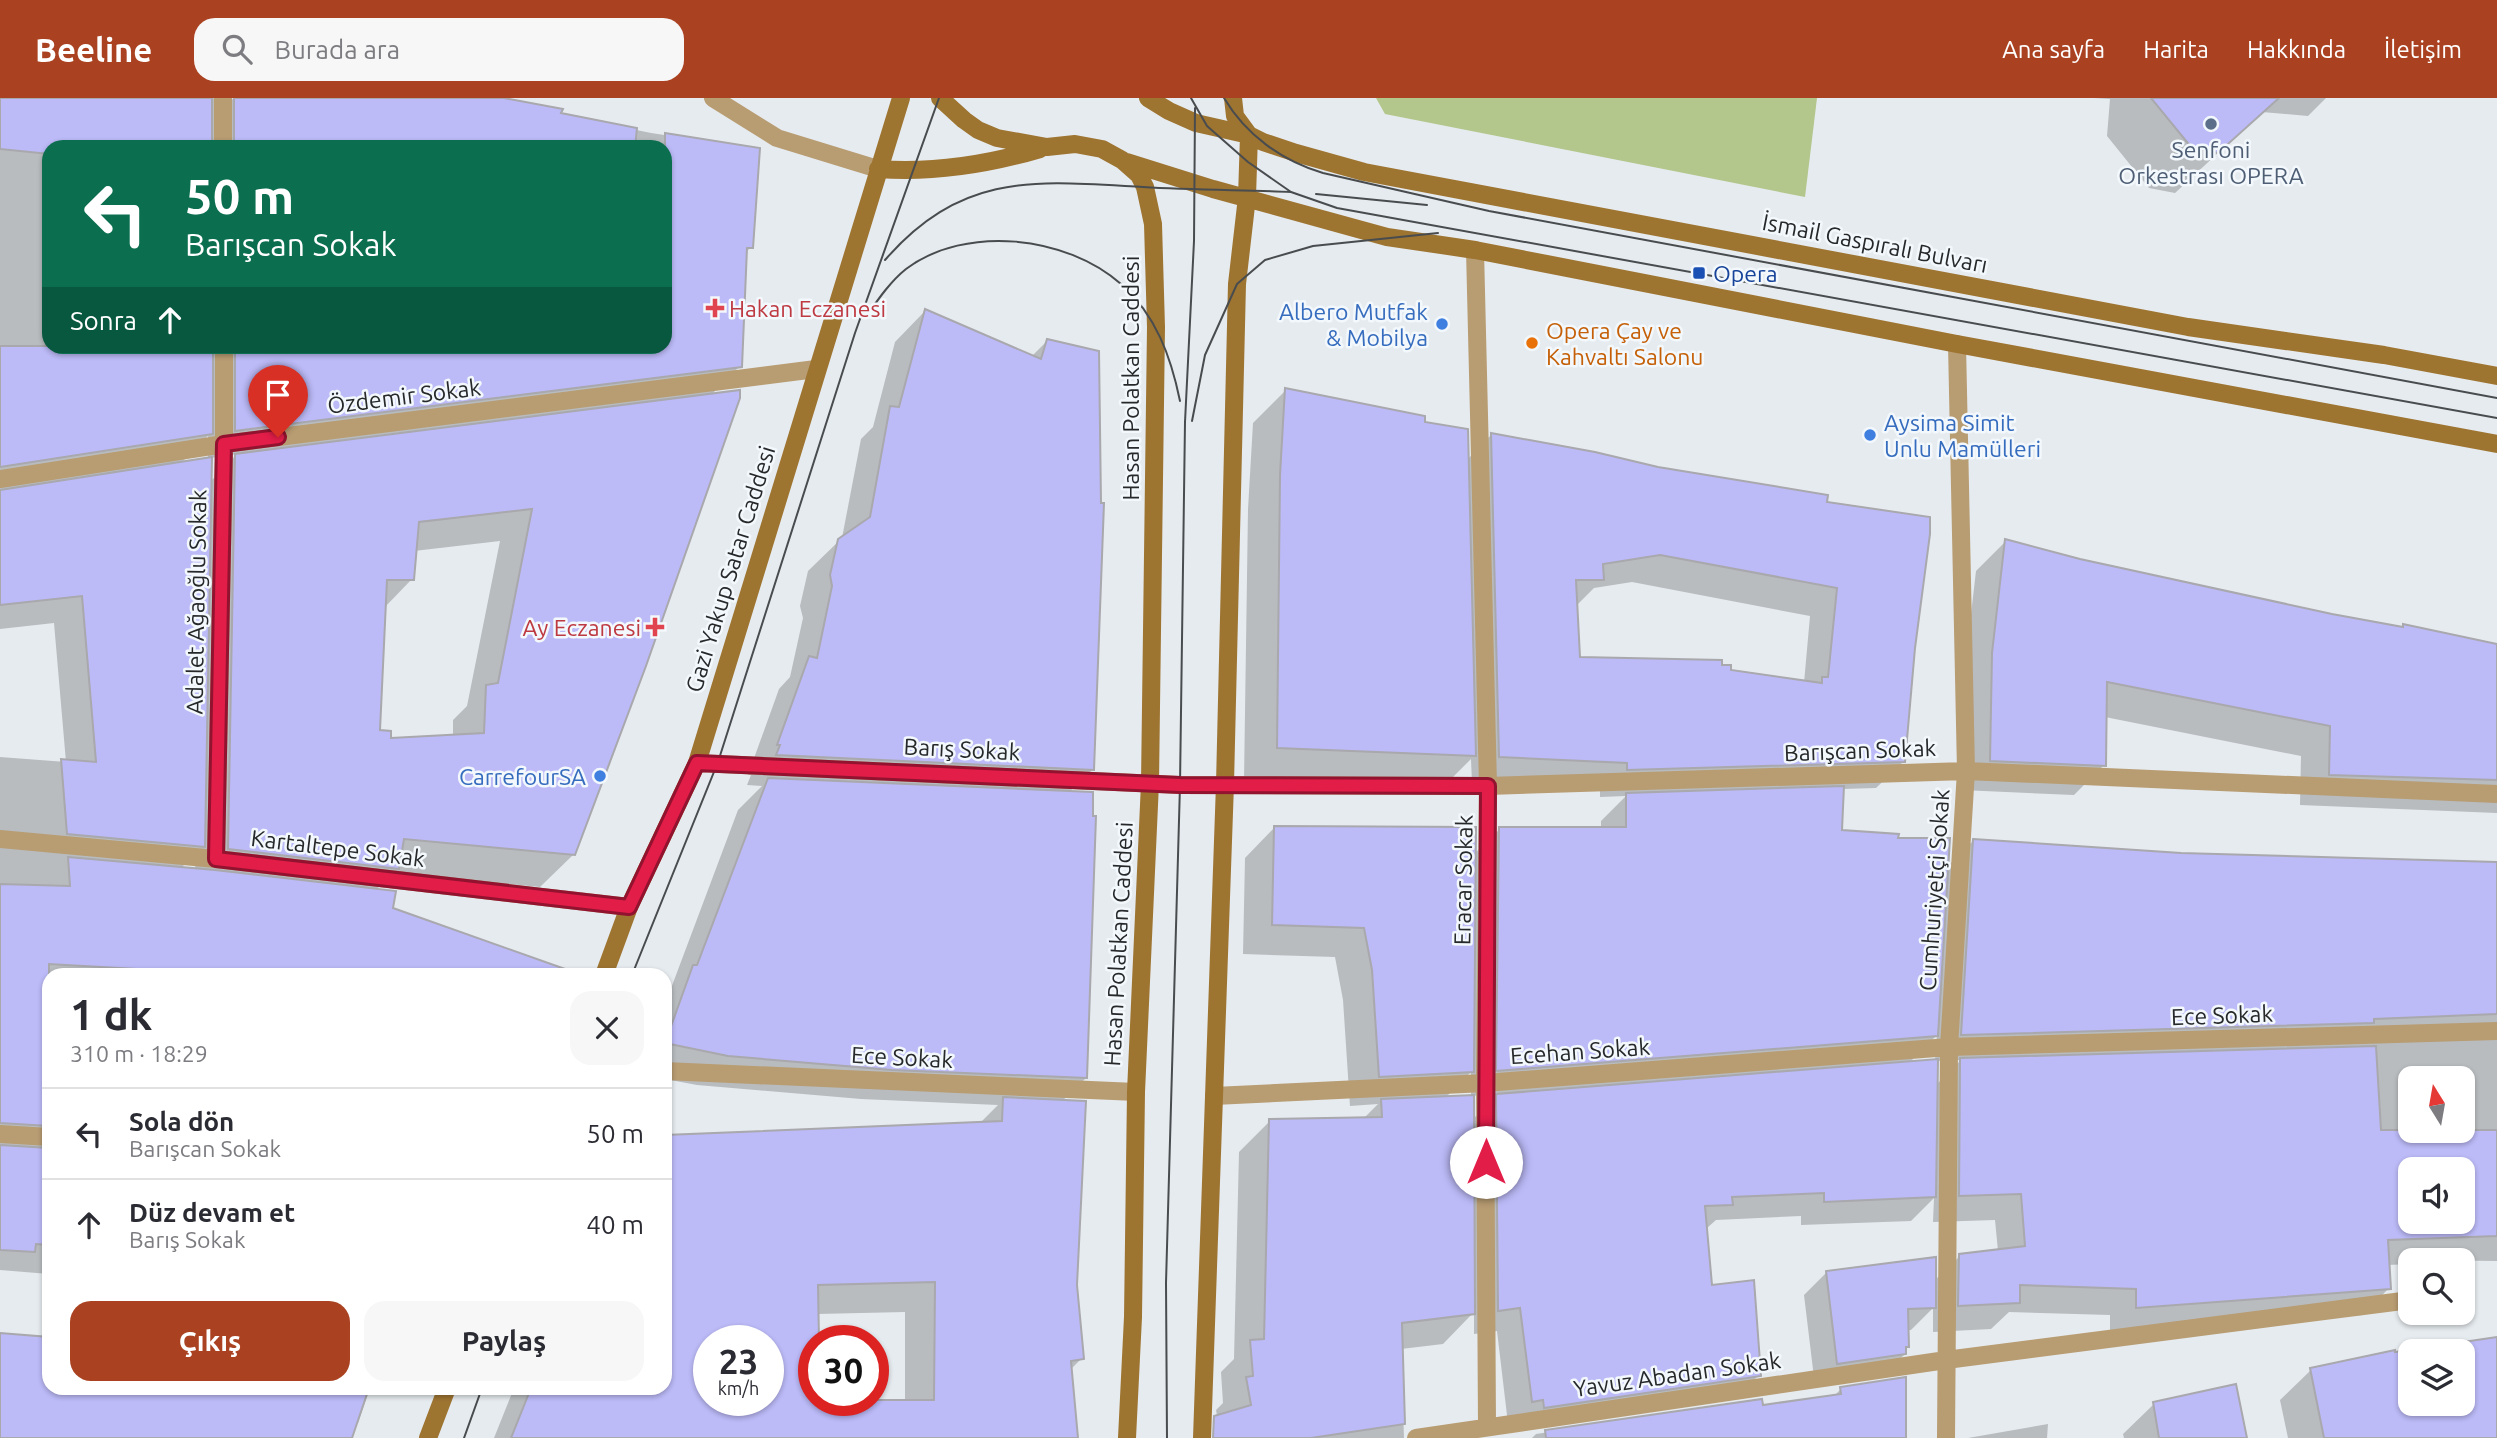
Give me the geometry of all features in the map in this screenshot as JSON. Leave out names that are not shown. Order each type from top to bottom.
[{"type":"main road","name":"Gazi Yakup Satar Caddesi","points":[[607,968],[629,907],[697,763],[901,98]]},
{"type":"main road","points":[[940,98],[978,130],[997,138],[1047,147]]},
{"type":"main road","name":"İsmail Gaspıralı Bulvarı","points":[[1148,98],[1196,123],[1250,135],[1285,149],[1364,172],[2188,327],[2384,355],[2497,376]]},
{"type":"main road","points":[[1202,1438],[1225,784],[1237,284],[1247,197],[1250,135],[1235,116],[1233,98]]},
{"type":"main road","points":[[878,169],[912,172],[947,170],[1015,157],[1047,147],[1075,144],[1102,149],[1122,160],[1213,189],[1387,236],[1475,250],[1957,344],[2497,444]]},
{"type":"main road","name":"Hasan Polatkan Caddesi","points":[[1122,160],[1139,175],[1149,201],[1156,246],[1150,783],[1136,1092],[1133,1317],[1127,1438]]},
{"type":"main road","points":[[428,1438],[444,1395]]},
{"type":"street","points":[[223,98],[223,140]]},
{"type":"street","points":[[713,98],[778,138],[878,169]]},
{"type":"street","name":"Eracar Sokak","points":[[1475,250],[1488,786],[1485,1083],[1487,1427]]},
{"type":"street","name":"Cumhuriyetçi Sokak","points":[[1946,1438],[1949,1047],[1966,771],[1957,344]]},
{"type":"street","name":"Adalet Ağaoğlu Sokak","points":[[216,859],[224,354]]},
{"type":"street","name":"Özdemir Sokak","points":[[0,479],[224,444],[816,369]]},
{"type":"street","name":"Barış Sokak","points":[[697,763],[1180,785],[1225,784]]},
{"type":"street","name":"Barışcan Sokak","points":[[1225,784],[1488,786],[1966,771],[2497,794]]},
{"type":"street","name":"Kartaltepe Sokak","points":[[0,839],[216,859],[629,907]]},
{"type":"street","name":"Ece Sokak","points":[[1949,1047],[2497,1031]]},
{"type":"street","name":"Ecehan Sokak","points":[[1214,1096],[1485,1083],[1949,1047]]},
{"type":"street","name":"Ece Sokak","points":[[672,1071],[1136,1092]]},
{"type":"street","points":[[0,1133],[42,1136]]},
{"type":"street","name":"Yavuz Abadan Sokak","points":[[1416,1438],[1947,1360],[2398,1302]]},
{"type":"green space","points":[[1376,98],[1817,98],[1805,197],[1385,114]]},
{"type":"building","points":[[0,98],[212,98],[212,140],[42,140],[42,153],[0,149]]},
{"type":"building","points":[[234,98],[504,98],[563,109],[561,113],[637,128],[636,140],[234,140]]},
{"type":"building","name":"Senfoni Orkestrası OPERA","points":[[2151,98],[2279,98],[2218,153],[2191,147]]},
{"type":"building","points":[[665,133],[760,148],[753,248],[747,248],[742,367],[235,431],[235,354],[672,354],[672,140],[665,140]]},
{"type":"building","points":[[925,309],[1041,359],[1047,339],[1099,351],[1101,503],[1104,503],[1094,770],[776,755],[780,745],[777,745],[809,656],[817,658],[832,586],[830,575],[838,539],[870,517],[890,406],[899,407]]},
{"type":"building","points":[[0,346],[42,346],[42,354],[213,354],[213,434],[0,467]]},
{"type":"building","points":[[1285,388],[1425,416],[1425,422],[1468,429],[1476,756],[1277,748],[1280,475]]},
{"type":"building","points":[[740,390],[740,398],[646,666],[575,855],[404,839],[399,869],[228,849],[235,454]],"holes":[[[532,509],[498,683],[486,685],[484,733],[391,738],[391,731],[380,730],[387,580],[414,580],[419,522]]]},
{"type":"building","points":[[1491,433],[1595,452],[1658,467],[1828,495],[1827,502],[1930,517],[1905,762],[1627,770],[1627,763],[1499,757]],"holes":[[[1660,555],[1837,588],[1828,677],[1822,677],[1822,683],[1731,670],[1731,665],[1722,665],[1722,660],[1580,657],[1576,580],[1604,580],[1603,564]]]},
{"type":"building","points":[[212,457],[205,847],[67,834],[61,759],[96,762],[82,596],[0,605],[0,490]]},
{"type":"building","points":[[2005,539],[2080,559],[2332,614],[2403,627],[2403,624],[2497,644],[2497,780],[2329,775],[2330,726],[2107,682],[2106,766],[1990,761],[1992,653]]},
{"type":"building","points":[[768,778],[1093,792],[1093,816],[1096,816],[1087,1078],[892,1070],[728,1056],[672,1044],[672,1024],[693,965],[697,965]]},
{"type":"building","points":[[1844,786],[1842,830],[1899,834],[1898,838],[1950,838],[1938,1036],[1496,1071],[1499,827],[1626,827],[1626,793]]},
{"type":"building","points":[[1274,826],[1476,827],[1474,1072],[1379,1077],[1372,970],[1364,928],[1272,925]]},
{"type":"building","points":[[1973,839],[2181,853],[2497,862],[2497,1014],[2374,1019],[2374,1023],[1961,1035]]},
{"type":"building","points":[[68,857],[215,870],[396,891],[393,908],[562,968],[118,968],[49,964],[49,968],[42,968],[42,1126],[0,1123],[0,884],[70,886]]},
{"type":"building","points":[[2376,1046],[2381,1130],[2398,1130],[2398,1143],[2475,1143],[2475,1130],[2497,1130],[2497,1236],[2388,1240],[2391,1289],[2136,1308],[2136,1289],[2020,1285],[2020,1303],[1958,1306],[1959,1254],[2025,1246],[2021,1194],[1959,1196],[1960,1058]]},
{"type":"building","points":[[1938,1059],[1936,1197],[1824,1202],[1824,1193],[1732,1197],[1733,1205],[1705,1206],[1712,1285],[1754,1280],[1761,1376],[1544,1408],[1543,1400],[1532,1402],[1520,1308],[1498,1311],[1496,1094]]},
{"type":"building","points":[[1474,1095],[1475,1314],[1402,1323],[1405,1424],[1311,1438],[1213,1438],[1214,1416],[1251,1405],[1246,1377],[1253,1376],[1250,1340],[1264,1339],[1269,1119],[1382,1117],[1381,1099]]},
{"type":"building","points":[[1003,1097],[1086,1101],[1077,1285],[1084,1359],[1071,1361],[1078,1438],[511,1438],[528,1395],[672,1395],[672,1135],[1002,1121]]},
{"type":"building","points":[[0,1145],[42,1148],[42,1244],[36,1244],[35,1252],[0,1250]]},
{"type":"building","points":[[1936,1257],[1936,1308],[1908,1309],[1909,1347],[1906,1347],[1906,1354],[1837,1364],[1826,1271]]},
{"type":"building","points":[[0,1333],[42,1336],[42,1395],[367,1395],[352,1438],[0,1438]]},
{"type":"building","points":[[2497,1337],[2497,1438],[2324,1438],[2310,1368],[2398,1352],[2398,1416],[2475,1416],[2475,1340]]},
{"type":"building","points":[[1906,1377],[1906,1438],[1546,1438],[1545,1430],[1762,1399],[1763,1405],[1841,1394],[1840,1387]]},
{"type":"building","points":[[2236,1384],[2247,1438],[2159,1438],[2153,1402]]},
{"type":"tram line","points":[[635,968],[718,762],[855,333],[939,98]]},
{"type":"tram line","points":[[1191,98],[1207,126],[1248,162],[1291,192],[1337,208],[2497,418]]},
{"type":"tram line","points":[[1224,98],[1243,124],[1266,145],[1293,161],[1323,173],[1489,211],[2497,398]]},
{"type":"tram line","points":[[1167,1438],[1166,1283],[1180,785],[1185,422],[1194,241],[1195,108]]},
{"type":"tram line","points":[[885,260],[914,231],[943,210],[973,196],[1003,188],[1069,183],[1291,192]]},
{"type":"tram line","points":[[1316,194],[1427,205]]},
{"type":"tram line","points":[[1192,421],[1205,355],[1237,284],[1265,260],[1313,246],[1438,233]]},
{"type":"tram line","points":[[868,314],[906,269],[930,255],[957,246],[986,241],[1045,246],[1073,255],[1099,268],[1133,296],[1153,323],[1167,353],[1180,401]]},
{"type":"tram line","points":[[464,1438],[479,1395]]},
{"type":"place","name":"Senfoni Orkestrası OPERA","points":[[2211,124]]},
{"type":"place","name":"Opera","points":[[1699,273]]},
{"type":"place","name":"Hakan Eczanesi","points":[[715,308]]},
{"type":"place","name":"Albero Mutfak & Mobilya","points":[[1442,324]]},
{"type":"place","name":"Opera Çay ve Kahvaltı Salonu","points":[[1532,343]]},
{"type":"place","name":"Aysima Simit Unlu Mamülleri","points":[[1870,435]]},
{"type":"place","name":"Ay Eczanesi","points":[[655,627]]},
{"type":"place","name":"CarrefourSA","points":[[600,776]]},
{"type":"route","points":[[278,437],[224,444],[216,859],[629,907],[697,763],[745,763],[1180,785],[1488,786],[1486,1162]]}]
